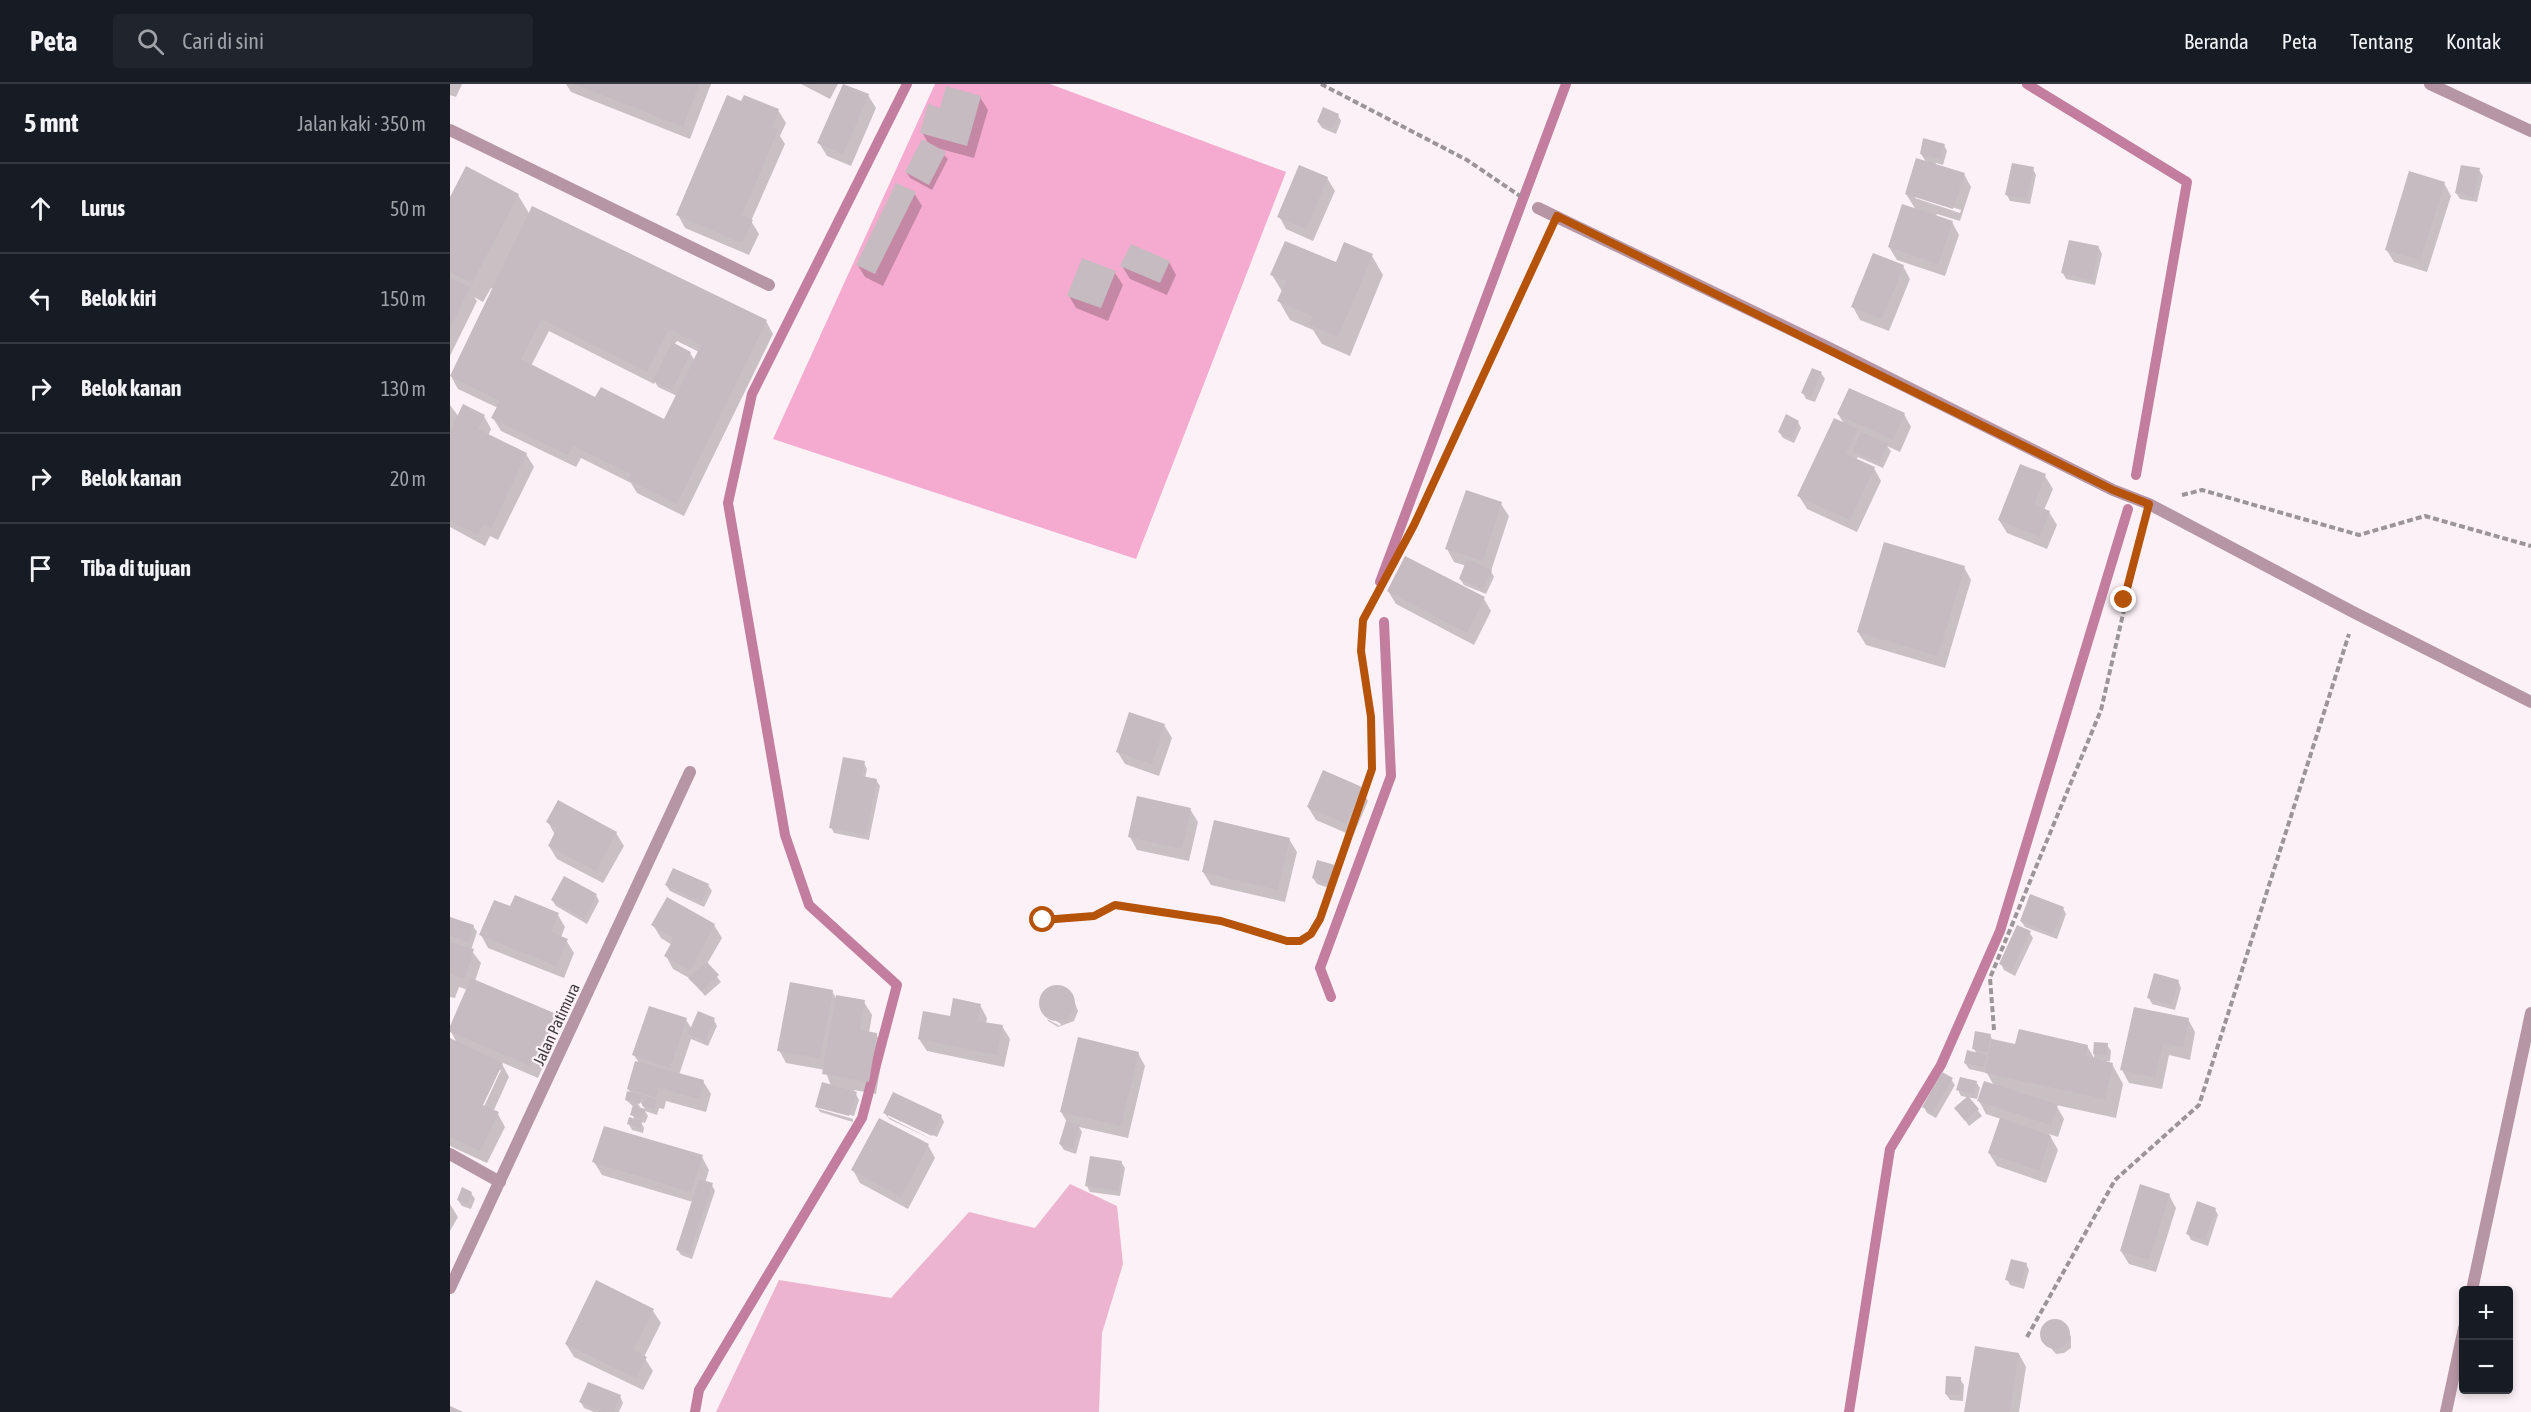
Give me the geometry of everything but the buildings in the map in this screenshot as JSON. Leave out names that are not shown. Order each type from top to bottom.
[{"type":"street","points":[[2430,84],[2531,131]]},
{"type":"street","points":[[450,130],[770,285]]},
{"type":"street","points":[[1538,208],[2113,490],[2149,504],[2355,614],[2531,702]]},
{"type":"street","name":"Jalan Patimura","points":[[450,1288],[690,772]]},
{"type":"street","points":[[2473,1286],[2531,1013]]},
{"type":"street","points":[[450,1154],[500,1182]]},
{"type":"street","points":[[2446,1412],[2461,1340]]},
{"type":"path","points":[[1321,84],[1467,160],[1538,208]]},
{"type":"path","points":[[1043,920],[1094,916],[1115,905],[1221,921],[1287,941],[1300,941],[1311,934],[1320,919],[1372,769],[1371,717],[1361,651],[1363,620],[1414,525],[1557,216]]},
{"type":"path","points":[[1994,1030],[1990,978],[2101,710],[2124,600],[2149,504],[2202,490],[2359,535],[2425,516],[2531,546]]},
{"type":"path","points":[[2027,1337],[2115,1179],[2199,1105],[2355,614]]},
{"type":"shaded area","points":[[935,84],[1050,84],[1286,172],[1136,559],[773,439]]},
{"type":"shaded area","points":[[1070,1184],[1117,1206],[1123,1264],[1102,1333],[1099,1412],[716,1412],[779,1280],[891,1298],[969,1212],[1035,1228]]},
{"type":"waterway","points":[[695,1412],[699,1390],[862,1118],[897,985],[809,905],[785,835],[728,503],[752,394],[907,84]]},
{"type":"waterway","points":[[1380,582],[1566,84]]},
{"type":"waterway","points":[[2027,84],[2187,182],[2136,475]]},
{"type":"waterway","points":[[1849,1412],[1890,1149],[1941,1065],[2000,931],[2128,509]]},
{"type":"waterway","points":[[1331,997],[1320,968],[1391,776],[1384,622]]},
{"type":"route","points":[[1043,920],[1094,916],[1115,905],[1221,921],[1287,941],[1300,941],[1311,934],[1320,919],[1372,769],[1371,717],[1361,651],[1363,620],[1414,525],[1557,216],[2113,490],[2149,504],[2124,600]]}]
